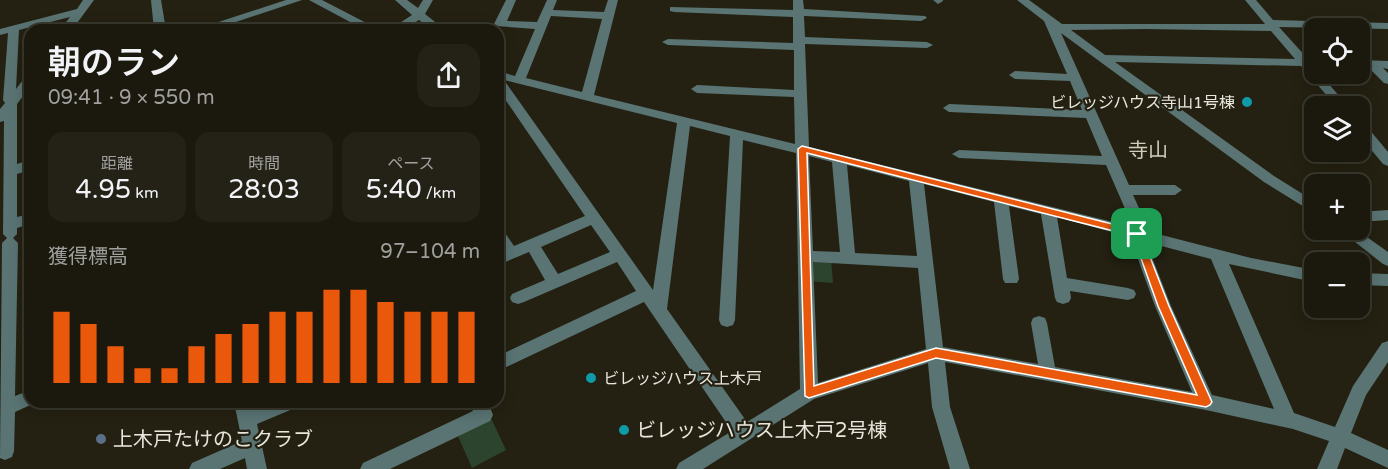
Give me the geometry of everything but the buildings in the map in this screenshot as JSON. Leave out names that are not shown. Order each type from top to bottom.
[{"type":"street","points":[[70,24],[89,0]]},
{"type":"street","points":[[156,0],[159,24]]},
{"type":"street","points":[[219,24],[297,0]]},
{"type":"street","points":[[314,0],[362,24]]},
{"type":"street","points":[[400,0],[432,24]]},
{"type":"street","points":[[405,24],[419,15],[428,0]]},
{"type":"street","points":[[500,24],[511,0]]},
{"type":"street","points":[[519,79],[552,0]]},
{"type":"street","points":[[587,96],[613,0]]},
{"type":"street","points":[[1022,0],[1269,179],[1304,202]]},
{"type":"street","points":[[1250,0],[1272,26],[1304,57]]},
{"type":"street","points":[[674,9],[799,9],[921,18]]},
{"type":"street","points":[[799,9],[809,393]]},
{"type":"street","points":[[30,24],[80,11]]},
{"type":"street","points":[[547,14],[609,16]]},
{"type":"street","points":[[1054,23],[1143,26],[1388,26]]},
{"type":"street","points":[[1054,23],[1074,78],[1124,190],[1164,306],[1206,402]]},
{"type":"street","points":[[504,24],[542,26]]},
{"type":"street","points":[[0,32],[24,25]]},
{"type":"street","points":[[5,451],[3,430],[6,407],[3,382],[5,244],[10,225],[4,202],[10,171],[9,101],[14,28]]},
{"type":"street","points":[[668,42],[927,45]]},
{"type":"street","points":[[1102,58],[1304,63]]},
{"type":"street","points":[[1373,64],[1388,65]]},
{"type":"street","points":[[1373,64],[1388,80]]},
{"type":"street","points":[[11,74],[24,73]]},
{"type":"street","points":[[1015,75],[1074,78]]},
{"type":"street","points":[[504,76],[1048,210],[1251,264],[1304,274]]},
{"type":"street","points":[[0,118],[9,101],[24,85]]},
{"type":"street","points":[[504,89],[744,433]]},
{"type":"street","points":[[697,89],[801,94]]},
{"type":"street","points":[[9,101],[24,95]]},
{"type":"street","points":[[949,108],[1090,114]]},
{"type":"street","points":[[658,312],[684,121]]},
{"type":"street","points":[[727,320],[737,133]]},
{"type":"street","points":[[1370,139],[1387,158]]},
{"type":"street","points":[[959,154],[1111,160]]},
{"type":"street","points":[[839,158],[848,258]]},
{"type":"street","points":[[10,171],[24,167]]},
{"type":"street","points":[[916,178],[941,407],[960,469]]},
{"type":"street","points":[[1124,190],[1175,190]]},
{"type":"street","points":[[1001,199],[1011,279]]},
{"type":"street","points":[[1048,210],[1062,290],[1128,294]]},
{"type":"street","points":[[1370,216],[1388,215]]},
{"type":"street","points":[[505,256],[593,218]]},
{"type":"street","points":[[10,225],[24,221]]},
{"type":"street","points":[[1361,240],[1388,260]]},
{"type":"street","points":[[536,249],[555,282]]},
{"type":"street","points":[[518,298],[619,255]]},
{"type":"street","points":[[1217,255],[1288,420]]},
{"type":"street","points":[[807,256],[924,262]]},
{"type":"street","points":[[1370,279],[1388,280]]},
{"type":"street","points":[[504,361],[646,294]]},
{"type":"street","points":[[1039,323],[1048,374]]},
{"type":"street","points":[[1327,469],[1359,391],[1388,348]]},
{"type":"street","points":[[686,469],[809,393],[936,353],[1206,402],[1288,420],[1341,436],[1388,459]]},
{"type":"street","points":[[6,407],[24,400]]},
{"type":"street","points":[[257,469],[244,411],[259,408]]},
{"type":"street","points":[[370,469],[484,415],[481,408]]},
{"type":"street","points":[[199,469],[252,446]]},
{"type":"green space","points":[[807,256],[831,258],[833,283],[808,281]]},
{"type":"green space","points":[[491,418],[506,450],[472,468],[457,434]]},
{"type":"place","name":"ビレッジハウス寺山1号棟","points":[[1247,102]]},
{"type":"place","name":"ビレッジハウス上木戸","points":[[591,378]]},
{"type":"place","name":"ビレッジハウス上木戸2号棟","points":[[624,430]]},
{"type":"place","name":"上木戸たけのこクラブ","points":[[101,439]]},
{"type":"district","name":"寺山","points":[[1148,150]]},
{"type":"route","points":[[802,149],[1137,234],[1164,306],[1206,402],[936,353],[809,393],[807,256],[802,149]]}]
